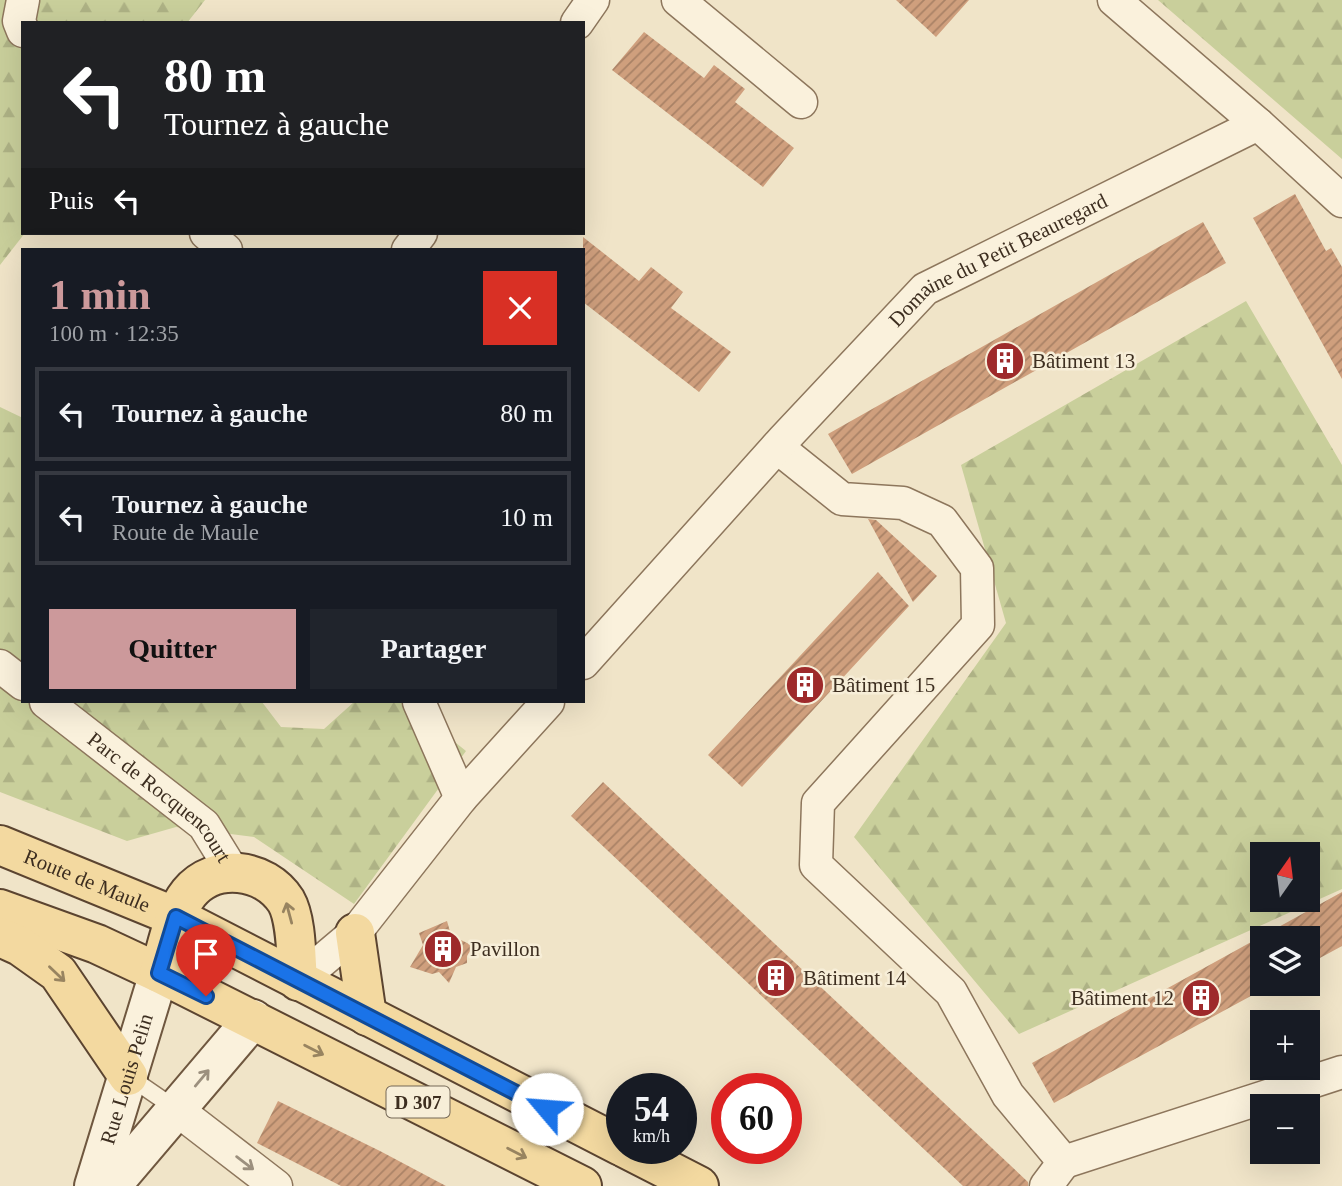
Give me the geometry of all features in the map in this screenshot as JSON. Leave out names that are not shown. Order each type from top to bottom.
[{"type":"main road","name":"Route de Maule","points":[[0,845],[176,917]]},
{"type":"main road","points":[[159,973],[176,917],[187,894],[198,883],[219,873],[233,872],[259,877],[270,884],[287,903],[294,932],[298,981],[254,1019]]},
{"type":"main road","name":"D 307","points":[[0,909],[97,944],[159,973],[582,1186]]},
{"type":"main road","name":"D 307","points":[[176,917],[606,1138]]},
{"type":"main road","points":[[355,933],[367,1016]]},
{"type":"main road","points":[[0,937],[20,946],[58,973],[128,1076]]},
{"type":"main road","name":"D 307","points":[[656,1164],[699,1186]]},
{"type":"street","points":[[21,26],[19,21],[23,0]]},
{"type":"street","points":[[578,21],[593,0]]},
{"type":"street","points":[[678,0],[801,103]]},
{"type":"street","points":[[1114,0],[1258,124],[1342,201]]},
{"type":"street","name":"Domaine du Petit Beauregard","points":[[585,661],[777,447],[925,289],[1258,124]]},
{"type":"street","points":[[208,235],[224,248]]},
{"type":"street","points":[[777,447],[842,499],[903,503],[942,521],[977,568],[978,625],[818,803],[816,865],[951,992],[1007,1095],[1055,1174],[1342,1072]]},
{"type":"street","points":[[0,666],[21,682]]},
{"type":"street","name":"Parc de Rocquencourt","points":[[47,703],[204,825],[233,872]]},
{"type":"street","points":[[419,703],[461,798]]},
{"type":"street","points":[[298,981],[355,933],[461,798],[547,703]]},
{"type":"street","name":"Rue Louis Pelin","points":[[94,1186],[159,973]]},
{"type":"street","name":"Rue Louis Pelin","points":[[111,1186],[254,1019]]},
{"type":"street","points":[[176,1109],[276,1186]]},
{"type":"lane","points":[[128,1076],[176,1109]]},
{"type":"green space","points":[[0,0],[205,0],[189,21],[21,21],[21,235],[23,235],[0,265]]},
{"type":"green space","points":[[1158,0],[1342,0],[1342,159]]},
{"type":"green space","points":[[1246,301],[1342,465],[1342,889],[1320,899],[1320,842],[1250,842],[1250,912],[1291,912],[1260,926],[1250,926],[1250,930],[1019,1034],[854,837],[1006,623],[961,465]]},
{"type":"green space","points":[[0,407],[21,417],[21,703],[263,703],[281,727],[324,729],[353,703],[406,703],[466,751],[354,904],[254,837],[176,827],[127,841],[0,792]]},
{"type":"building","points":[[896,0],[969,0],[936,37]]},
{"type":"building","points":[[644,32],[704,78],[714,65],[745,89],[735,102],[794,148],[763,187],[612,70]]},
{"type":"building","points":[[1295,194],[1326,251],[1331,248],[1342,267],[1342,379],[1253,218]]},
{"type":"building","name":"Bâtiment 13","points":[[1203,222],[1226,263],[852,474],[828,434]]},
{"type":"building","points":[[583,237],[639,281],[651,267],[683,292],[671,308],[731,352],[699,392],[585,304]]},
{"type":"building","points":[[868,519],[876,520],[937,576],[913,602]]},
{"type":"building","name":"Bâtiment 15","points":[[878,572],[909,606],[742,787],[708,755]]},
{"type":"building","name":"Bâtiment 14","points":[[603,782],[1028,1182],[1028,1186],[963,1186],[571,816]]},
{"type":"building","name":"Bâtiment 12","points":[[1342,892],[1342,946],[1320,958],[1320,926],[1280,926],[1306,912],[1320,912],[1320,904]]},
{"type":"building","name":"Pavillon","points":[[447,921],[451,935],[473,946],[467,956],[467,963],[456,967],[449,983],[439,972],[432,974],[410,967],[423,945],[419,933]]},
{"type":"building","name":"Bâtiment 12","points":[[1250,943],[1251,996],[1054,1103],[1032,1063]]},
{"type":"building","points":[[278,1101],[446,1186],[341,1186],[257,1143]]},
{"type":"place","name":"Bâtiment 13","points":[[1005,361]]},
{"type":"place","name":"Bâtiment 15","points":[[805,685]]},
{"type":"place","name":"Pavillon","points":[[443,949]]},
{"type":"place","name":"Bâtiment 14","points":[[776,978]]},
{"type":"place","name":"Bâtiment 12","points":[[1201,998]]},
{"type":"route","points":[[206,996],[159,973],[176,917],[547,1109]]}]
